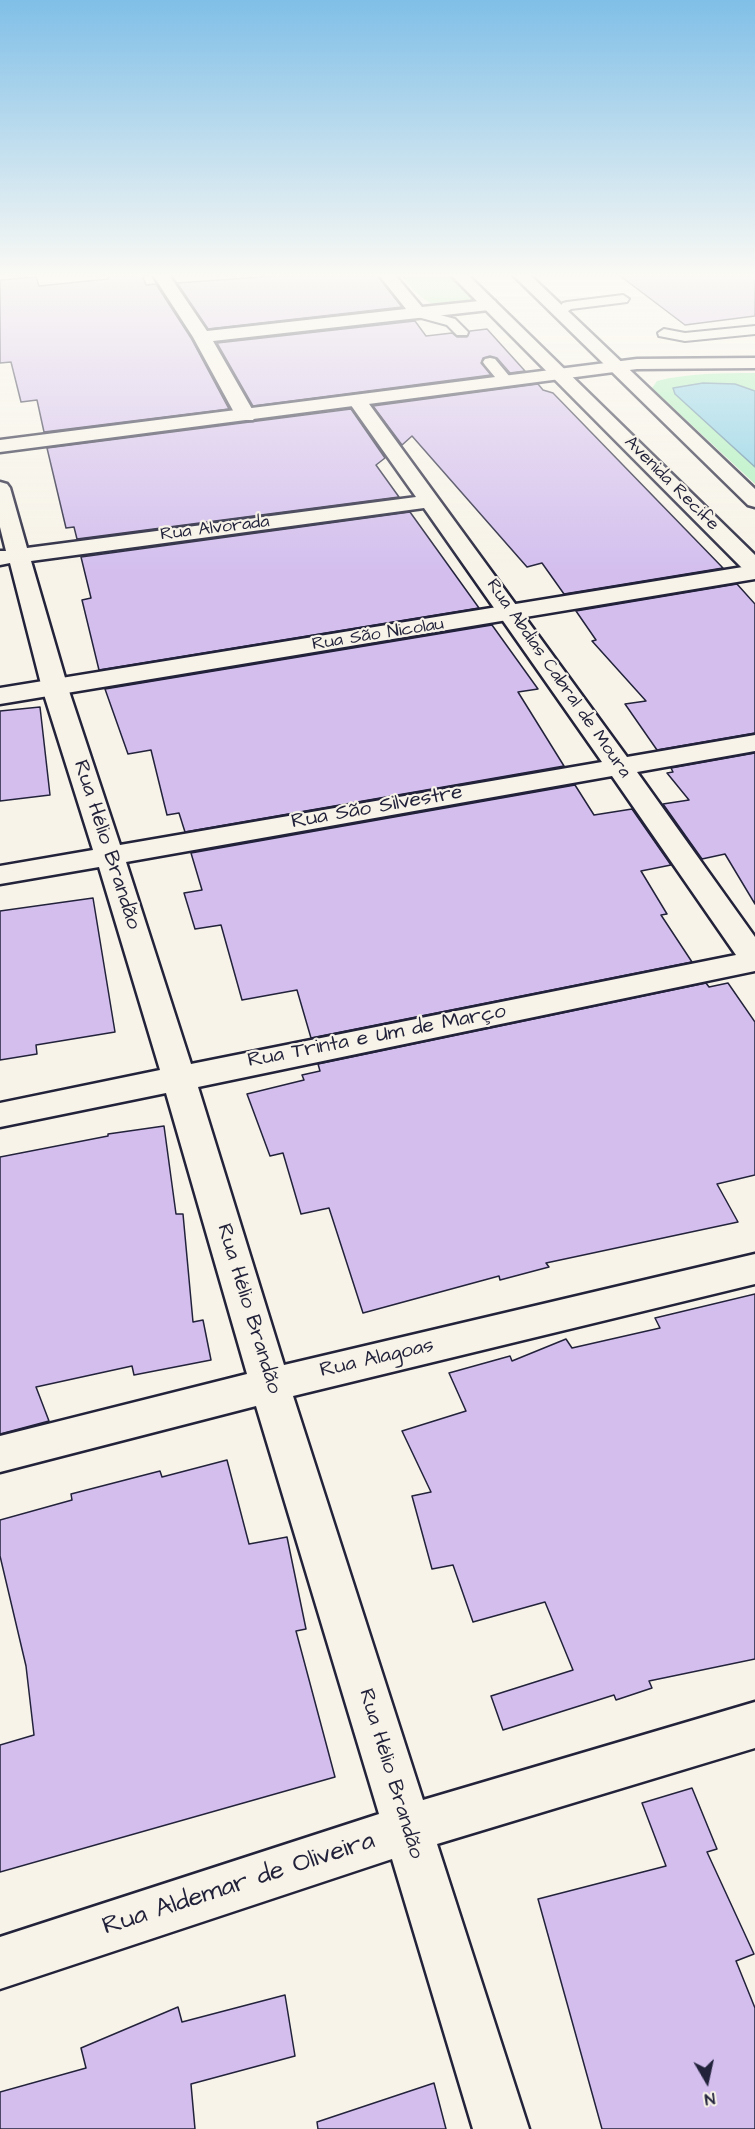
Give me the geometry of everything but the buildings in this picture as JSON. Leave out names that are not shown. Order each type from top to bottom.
[{"type":"street","points":[[223,374],[246,416]]},
{"type":"street","points":[[0,446],[246,416],[549,374]]},
{"type":"street","name":"Avenida Recife","points":[[560,374],[755,570]]},
{"type":"street","points":[[626,374],[755,501]]},
{"type":"street","name":"Rua Abdias Cabral de Moura","points":[[357,401],[513,614],[755,960]]},
{"type":"street","name":"Rua Hélio Brandão","points":[[0,488],[9,557],[55,688],[139,946],[270,1384],[501,2129]]},
{"type":"street","name":"Rua Alvorada","points":[[9,557],[431,501]]},
{"type":"street","name":"Rua São Nicolau","points":[[0,696],[513,614],[755,570]]},
{"type":"street","name":"Rua São Silvestre","points":[[0,874],[755,743]]},
{"type":"street","name":"Rua Trinta e Um de Março","points":[[0,1115],[755,960]]},
{"type":"street","name":"Rua Alagoas","points":[[0,1454],[270,1384],[755,1269]]},
{"type":"street","name":"Rua Aldemar de Oliveira","points":[[0,1963],[407,1829],[755,1725]]},
{"type":"lane","points":[[500,374],[505,380]]},
{"type":"green space","points":[[755,374],[755,484],[652,388],[657,381],[681,376]]},
{"type":"water","points":[[703,383],[735,384],[755,391],[755,467],[675,394],[673,388]]}]
